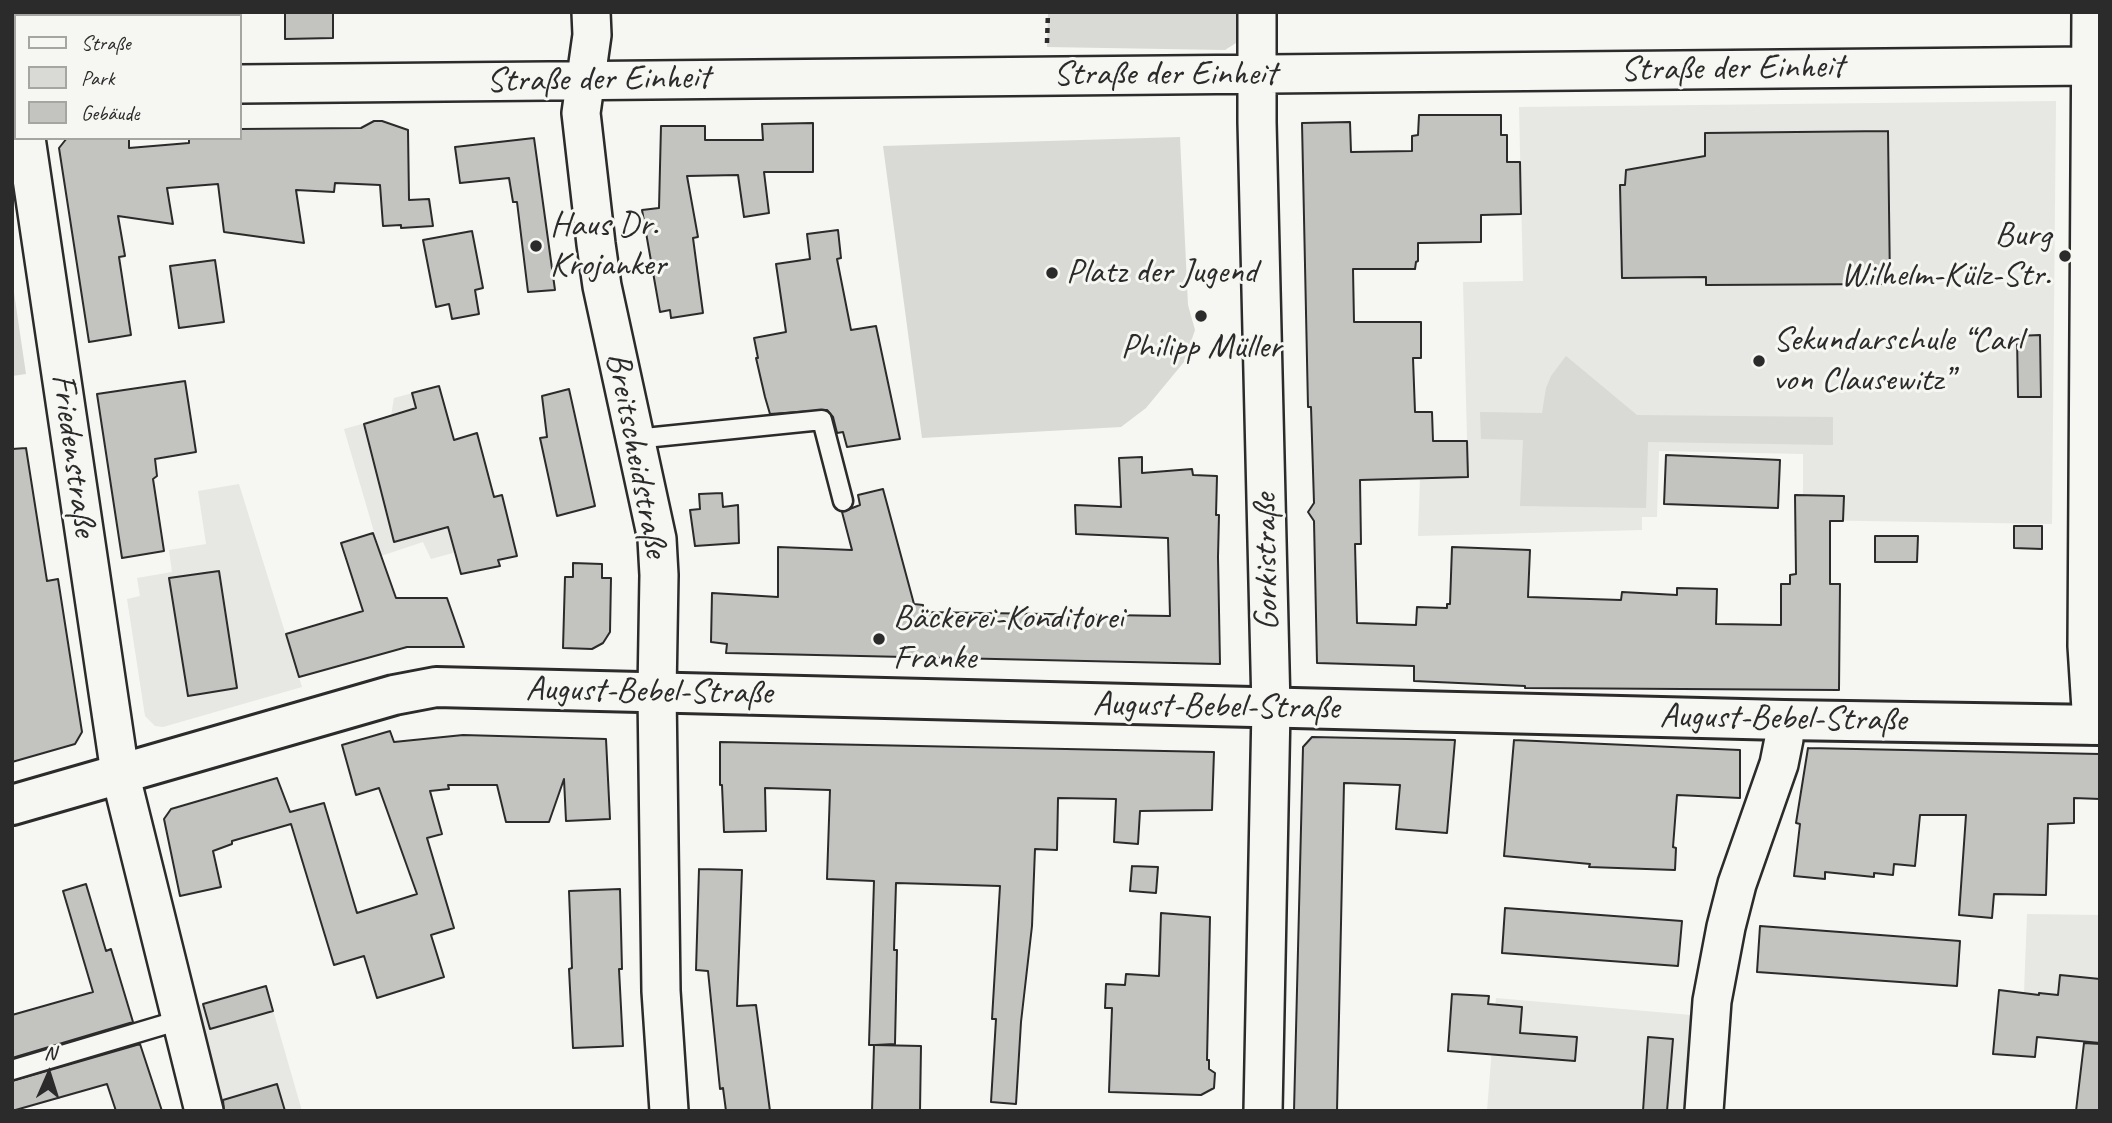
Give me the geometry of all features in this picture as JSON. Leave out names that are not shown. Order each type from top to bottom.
[{"type":"street","name":"Breitscheidstraße","points":[[591,12],[592,35],[581,113],[596,244],[602,286],[657,539],[661,991],[669,1111]]},
{"type":"street","name":"Gorkistraße","points":[[1257,12],[1271,708],[1262,1111]]},
{"type":"street","points":[[2091,12],[2087,646],[2096,725]]},
{"type":"street","name":"Straße der Einheit","points":[[242,84],[2090,66]]},
{"type":"street","name":"Friedenstraße","points":[[26,140],[120,773],[204,1111]]},
{"type":"street","name":"August-Bebel-Straße","points":[[12,805],[416,690],[436,687],[1784,720],[2096,725]]},
{"type":"street","points":[[1704,1111],[1712,1001],[1726,927],[1737,884],[1779,764],[1784,720]]},
{"type":"lane","points":[[635,439],[822,420],[843,501]]},
{"type":"lane","points":[[12,1070],[180,1020]]},
{"type":"path","points":[[1047,47],[1048,12]]},
{"type":"shaded area","name":"Sekundarschule “Carl von Clausewitz”","points":[[2056,101],[2052,524],[1803,520],[1803,454],[1659,451],[1657,517],[1642,517],[1642,530],[1418,536],[1420,478],[1468,477],[1463,282],[1523,281],[1519,107]]},
{"type":"shaded area","points":[[439,386],[482,545],[431,559],[423,542],[381,556],[344,429],[391,416],[394,398]]},
{"type":"shaded area","points":[[239,484],[302,687],[163,727],[155,726],[145,716],[127,599],[140,596],[137,578],[172,572],[169,550],[206,544],[198,491]]},
{"type":"shaded area","points":[[2027,914],[2100,915],[2100,999],[2024,993]]},
{"type":"shaded area","points":[[266,986],[302,1111],[226,1111],[197,1006]]},
{"type":"shaded area","points":[[1496,998],[1691,1015],[1684,1111],[1487,1111]]},
{"type":"green space","points":[[1048,12],[1237,12],[1236,43],[1225,50],[1047,47]]},
{"type":"green space","name":"Platz der Jugend","points":[[1180,137],[1188,305],[1195,330],[1184,362],[1146,408],[1121,427],[922,438],[883,146]]},
{"type":"green space","points":[[12,279],[26,374],[12,376]]},
{"type":"green space","points":[[1566,356],[1637,415],[1833,417],[1833,445],[1648,442],[1646,508],[1520,506],[1523,440],[1481,439],[1480,412],[1542,413],[1551,376]]},
{"type":"building","points":[[285,12],[333,12],[333,38],[285,39]]},
{"type":"building","points":[[1419,115],[1501,115],[1501,135],[1507,135],[1507,162],[1520,162],[1521,214],[1481,215],[1481,242],[1418,243],[1415,269],[1353,269],[1354,322],[1421,322],[1421,358],[1413,358],[1415,412],[1432,412],[1433,441],[1467,441],[1468,477],[1360,480],[1361,544],[1355,544],[1357,623],[1416,625],[1417,607],[1447,608],[1447,604],[1450,604],[1452,547],[1530,550],[1528,597],[1621,600],[1622,592],[1677,595],[1677,588],[1717,589],[1716,624],[1781,625],[1781,584],[1790,584],[1790,575],[1796,574],[1795,495],[1844,496],[1843,521],[1830,521],[1830,584],[1840,584],[1839,690],[1525,688],[1414,681],[1414,666],[1317,663],[1314,521],[1308,512],[1314,503],[1311,407],[1308,407],[1302,123],[1350,122],[1351,152],[1412,151],[1412,136],[1418,135]]},
{"type":"building","points":[[374,121],[382,121],[408,130],[409,200],[429,199],[433,226],[383,226],[380,185],[335,183],[334,192],[296,190],[304,243],[224,232],[218,184],[167,188],[173,224],[118,216],[125,256],[119,257],[131,335],[89,342],[59,148],[65,140],[129,140],[129,148],[189,143],[189,140],[242,140],[242,129],[361,128]]},
{"type":"building","points":[[813,123],[813,172],[764,172],[769,213],[744,217],[738,175],[687,176],[698,237],[693,238],[703,313],[671,318],[670,310],[660,312],[642,210],[659,208],[661,126],[705,126],[705,140],[763,140],[762,124]]},
{"type":"building","points":[[1888,131],[1890,284],[1706,285],[1706,277],[1622,278],[1620,185],[1625,185],[1626,170],[1705,156],[1705,133]]},
{"type":"building","name":"Haus Dr. Krojanker","points":[[534,138],[555,290],[528,292],[517,202],[513,202],[509,178],[460,183],[455,147]]},
{"type":"building","points":[[838,230],[841,258],[837,259],[851,330],[876,326],[900,439],[847,447],[843,432],[837,433],[833,417],[827,410],[770,414],[756,358],[754,338],[786,332],[776,264],[810,259],[807,234]]},
{"type":"building","points":[[472,231],[483,288],[475,290],[479,314],[452,319],[449,304],[436,307],[423,240]]},
{"type":"building","points":[[215,260],[224,322],[179,328],[170,266]]},
{"type":"building","points":[[2040,335],[2041,397],[2018,397],[2017,336]]},
{"type":"building","points":[[185,381],[196,452],[155,459],[157,476],[153,479],[164,551],[122,558],[97,394]]},
{"type":"building","points":[[439,386],[454,440],[477,433],[494,497],[502,495],[517,556],[498,560],[500,566],[461,574],[448,527],[394,542],[364,424],[416,408],[412,393]]},
{"type":"building","points":[[569,389],[595,506],[557,516],[540,438],[547,437],[542,396]]},
{"type":"building","points":[[26,448],[47,581],[58,579],[82,732],[75,744],[12,762],[12,449]]},
{"type":"building","points":[[1666,455],[1780,460],[1778,508],[1664,504]]},
{"type":"building","points":[[1142,457],[1142,473],[1192,469],[1193,475],[1217,476],[1220,664],[726,653],[727,644],[711,642],[712,593],[778,597],[778,547],[852,550],[842,512],[860,505],[858,495],[883,489],[914,604],[923,605],[923,612],[1170,616],[1168,538],[1076,534],[1075,505],[1121,507],[1119,458]]},
{"type":"building","points":[[722,493],[723,507],[738,505],[739,543],[695,546],[690,510],[700,509],[699,494]]},
{"type":"building","points":[[2014,526],[2042,526],[2042,549],[2014,548]]},
{"type":"building","points":[[373,533],[396,598],[447,598],[464,647],[407,647],[299,677],[286,634],[363,611],[341,543]]},
{"type":"building","points":[[1875,536],[1918,536],[1917,562],[1875,562]]},
{"type":"building","points":[[573,563],[602,564],[602,578],[611,578],[610,632],[603,643],[592,649],[563,648],[565,577],[573,577]]},
{"type":"building","points":[[219,571],[237,688],[188,696],[169,578]]},
{"type":"building","points":[[390,731],[394,742],[463,735],[606,739],[610,819],[566,821],[564,779],[549,822],[506,822],[497,785],[448,785],[449,789],[430,791],[442,834],[427,838],[454,928],[431,935],[444,977],[377,998],[364,956],[334,965],[291,824],[232,841],[232,844],[213,851],[221,887],[180,896],[164,819],[171,809],[277,778],[290,812],[324,803],[357,913],[417,894],[379,788],[356,795],[342,745]]},
{"type":"building","points":[[1312,737],[1455,740],[1447,833],[1396,829],[1400,785],[1344,783],[1337,1111],[1294,1111],[1303,747]]},
{"type":"building","points":[[1514,740],[1740,750],[1740,798],[1677,795],[1673,847],[1676,848],[1675,870],[1589,867],[1590,864],[1504,856]]},
{"type":"building","points":[[720,742],[1214,752],[1212,810],[1140,811],[1138,844],[1114,842],[1116,799],[1058,798],[1057,850],[1035,849],[1032,926],[1021,1022],[1016,1104],[991,1102],[996,1019],[992,1019],[1000,886],[896,883],[895,1044],[875,1045],[921,1046],[920,1111],[872,1111],[874,1045],[869,1045],[874,881],[827,879],[830,790],[765,788],[766,831],[724,832]]},
{"type":"building","points":[[1808,748],[2100,754],[2100,799],[2074,798],[2074,823],[2048,824],[2046,895],[1994,894],[1992,918],[1959,915],[1966,815],[1920,815],[1915,866],[1894,864],[1893,875],[1874,873],[1874,877],[1825,872],[1825,879],[1794,876],[1800,824],[1796,823]]},
{"type":"building","points":[[1132,866],[1158,867],[1156,893],[1130,891]]},
{"type":"building","points":[[699,869],[742,870],[737,1006],[756,1005],[770,1111],[726,1111],[723,1088],[720,1089],[708,971],[696,970]]},
{"type":"building","points":[[86,884],[106,951],[111,949],[133,1022],[12,1058],[12,1015],[93,992],[63,891]]},
{"type":"building","points":[[620,889],[622,969],[619,969],[623,1046],[573,1048],[569,891]]},
{"type":"building","points":[[1505,908],[1682,921],[1678,966],[1502,953]]},
{"type":"building","points":[[1161,913],[1210,917],[1207,1060],[1209,1069],[1215,1073],[1214,1088],[1201,1095],[1109,1092],[1112,1008],[1105,1008],[1106,984],[1125,985],[1126,974],[1159,976]]},
{"type":"building","points":[[1760,926],[1960,941],[1957,986],[1757,972]]},
{"type":"building","points":[[2060,975],[2100,979],[2100,1043],[2037,1037],[2035,1057],[1993,1054],[1999,990],[2058,995]]},
{"type":"building","points":[[266,986],[273,1011],[210,1029],[203,1004]]},
{"type":"building","points":[[1452,994],[1489,996],[1488,1004],[1522,1007],[1520,1033],[1577,1037],[1575,1061],[1448,1051]]},
{"type":"building","points":[[1648,1037],[1673,1039],[1667,1111],[1643,1111]]},
{"type":"building","points":[[2084,1043],[2100,1044],[2100,1111],[2076,1111]]},
{"type":"building","points":[[140,1044],[162,1111],[116,1111],[107,1084],[12,1111],[12,1081]]},
{"type":"building","points":[[277,1084],[285,1111],[224,1111],[223,1100]]},
{"type":"place","name":"Haus Dr. Krojanker","points":[[536,246]]},
{"type":"place","name":"Burg Wilhelm-Külz-Str.","points":[[2065,256]]},
{"type":"place","name":"Platz der Jugend","points":[[1052,273]]},
{"type":"place","name":"Philipp Müller","points":[[1201,316]]},
{"type":"place","name":"Sekundarschule “Carl von Clausewitz”","points":[[1759,361]]},
{"type":"place","name":"Bäckerei-Konditorei Franke","points":[[879,639]]}]
